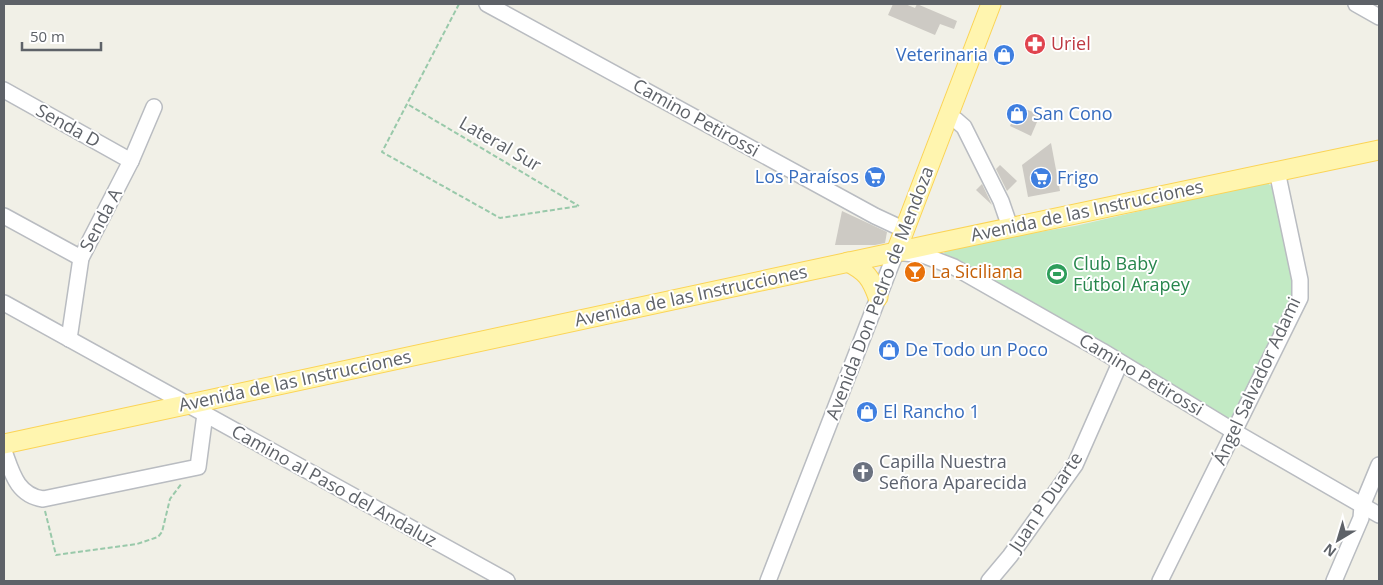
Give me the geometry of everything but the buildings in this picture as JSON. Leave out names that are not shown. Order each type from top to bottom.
[{"type":"main road","name":"Avenida Don Pedro de Mendoza","points":[[896,252],[991,4]]},
{"type":"main road","name":"Avenida de las Instrucciones","points":[[4,444],[848,262],[1379,150]]},
{"type":"main road","points":[[908,223],[914,227],[919,235],[933,244]]},
{"type":"main road","points":[[848,262],[861,269],[869,277],[878,297]]},
{"type":"street","name":"Camino Petirossi","points":[[487,4],[892,226],[908,223]]},
{"type":"street","points":[[1356,4],[1379,17]]},
{"type":"street","name":"Senda D","points":[[4,90],[131,161]]},
{"type":"street","name":"Senda A","points":[[69,339],[81,258],[131,161],[154,107]]},
{"type":"street","points":[[947,116],[956,120],[964,127],[1001,201],[1010,228]]},
{"type":"street","name":"Ángel Salvador Adami","points":[[1160,581],[1300,298],[1300,280],[1277,171]]},
{"type":"street","points":[[4,216],[81,258]]},
{"type":"street","name":"Camino Petirossi","points":[[896,252],[923,255],[954,267],[1102,350],[1120,363],[1235,432],[1379,515]]},
{"type":"street","name":"Avenida Don Pedro de Mendoza","points":[[768,581],[896,252]]},
{"type":"street","name":"Camino al Paso del Andaluz","points":[[4,303],[507,581]]},
{"type":"street","name":"Juan P Duarte","points":[[989,581],[1010,556],[1075,465],[1120,363]]},
{"type":"street","points":[[4,451],[24,494],[42,499],[198,467],[204,414]]},
{"type":"street","points":[[1334,581],[1361,518],[1362,506],[1379,465]]},
{"type":"path","points":[[408,105],[459,4]]},
{"type":"path","name":"Lateral Sur","points":[[408,105],[579,206],[500,218],[382,152],[408,105]]},
{"type":"path","points":[[42,499],[56,556],[137,544],[158,537],[162,532],[170,498],[184,480],[198,467]]},
{"type":"green space","points":[[1266,182],[1274,188],[1296,298],[1232,422],[945,257],[944,251],[948,247],[1075,226]]},
{"type":"place","name":"Uriel","points":[[1035,44]]},
{"type":"place","name":"Veterinaria","points":[[1004,55]]},
{"type":"place","name":"San Cono","points":[[1017,114]]},
{"type":"place","name":"Los Paraísos","points":[[875,177]]},
{"type":"place","name":"Frigo","points":[[1041,178]]},
{"type":"place","name":"La Siciliana","points":[[915,272]]},
{"type":"place","name":"Club Baby Fútbol Arapey","points":[[1057,274]]},
{"type":"place","name":"De Todo un Poco","points":[[889,350]]},
{"type":"place","name":"El Rancho 1","points":[[867,412]]},
{"type":"place","name":"Capilla Nuestra Señora Aparecida","points":[[863,472]]}]
